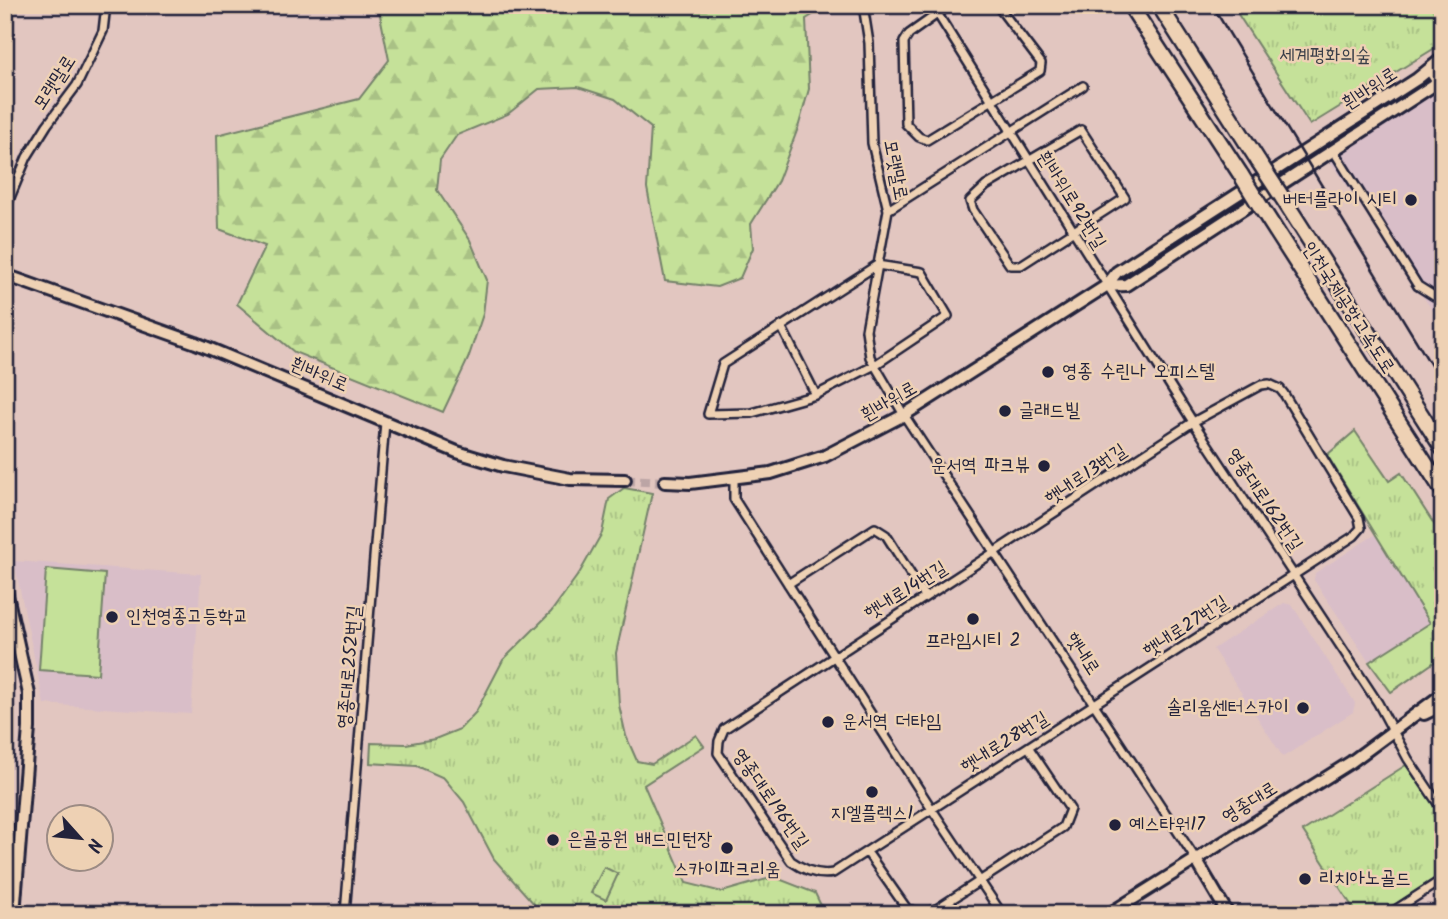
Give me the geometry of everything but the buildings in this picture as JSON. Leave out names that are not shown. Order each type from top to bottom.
[{"type":"highway","points":[[1121,5],[1170,67]]},
{"type":"highway","name":"인천국제공항고속도로","points":[[1130,5],[1443,491]]},
{"type":"highway","name":"인천국제공항고속도로","points":[[1159,5],[1443,449]]},
{"type":"street","name":"모랫말로","points":[[5,213],[27,157],[77,85],[103,31],[106,5]]},
{"type":"street","name":"모랫말로","points":[[863,5],[869,43],[872,143],[888,210],[866,330],[870,356],[904,415]]},
{"type":"street","name":"흰바위로92번길","points":[[932,5],[1106,286]]},
{"type":"street","points":[[950,5],[909,34],[904,41],[906,124],[919,137],[927,140],[1040,71],[1041,63],[998,5]]},
{"type":"street","name":"흰바위로","points":[[664,482],[690,483],[771,473],[825,456],[904,415],[1106,286],[1117,272],[1442,62]]},
{"type":"street","points":[[1428,71],[1441,85]]},
{"type":"street","name":"흰바위로","points":[[1106,286],[1126,285],[1332,150],[1441,85]]},
{"type":"street","points":[[888,210],[1083,86]]},
{"type":"street","points":[[1081,130],[1125,198],[1073,233],[1021,265],[1010,265],[973,210],[970,201],[986,186],[1081,130]]},
{"type":"street","points":[[1332,150],[1419,286],[1433,296],[1443,295]]},
{"type":"street","points":[[877,265],[922,272],[948,316],[875,365],[816,395],[752,414],[708,414],[723,364],[782,326],[877,265]]},
{"type":"street","name":"흰바위로","points":[[5,275],[196,343],[457,452],[503,466],[569,479],[625,480]]},
{"type":"street","name":"영종대로162번길","points":[[1106,286],[1378,703],[1408,759],[1443,811]]},
{"type":"street","points":[[782,326],[816,395]]},
{"type":"street","name":"햇내로13번길","points":[[995,554],[1193,422],[1261,385],[1269,384],[1284,394],[1359,518],[1361,527],[1354,536],[1294,575]]},
{"type":"street","name":"햇내로","points":[[904,415],[1195,858],[1228,914]]},
{"type":"street","name":"영종대로252번길","points":[[345,914],[386,422]]},
{"type":"street","points":[[734,478],[734,499],[931,808],[1002,914]]},
{"type":"street","points":[[788,584],[875,528],[886,535],[925,597]]},
{"type":"street","name":"햇내로14번길","points":[[835,656],[995,554]]},
{"type":"street","name":"햇내로27번길","points":[[1095,704],[1294,575]]},
{"type":"street","points":[[5,586],[29,694],[15,914]]},
{"type":"street","name":"영종대로196번길","points":[[835,656],[724,729],[718,753],[791,861],[823,875],[833,873],[867,852],[931,808]]},
{"type":"street","name":"영종대로","points":[[1109,914],[1351,762],[1443,694]]},
{"type":"street","name":"햇내로28번길","points":[[931,808],[1095,704]]},
{"type":"street","name":"영종대로","points":[[1408,721],[1443,705]]},
{"type":"street","points":[[867,852],[907,909],[925,913],[938,908],[1063,827],[1070,809],[1029,748]]},
{"type":"street","points":[[1389,914],[1443,879]]},
{"type":"shaded area","points":[[1443,74],[1443,306],[1433,311],[1323,151]]},
{"type":"shaded area","points":[[1376,534],[1430,623],[1369,662],[1314,580],[1315,573]]},
{"type":"shaded area","name":"인천영종고등학교","points":[[14,561],[201,574],[191,714],[44,704]]},
{"type":"shaded area","points":[[1284,603],[1292,605],[1355,703],[1353,712],[1283,757],[1213,649]]},
{"type":"green space","points":[[378,5],[818,5],[819,11],[806,19],[809,89],[798,128],[778,181],[751,224],[753,248],[740,278],[717,287],[665,281],[647,188],[651,128],[615,99],[578,87],[539,89],[508,114],[457,135],[440,160],[437,190],[470,240],[487,280],[483,314],[468,359],[443,412],[294,352],[237,304],[265,246],[219,229],[217,135],[359,99],[389,60]]},
{"type":"green space","name":"세계평화의숲","points":[[1232,5],[1443,5],[1443,43],[1310,125]]},
{"type":"green space","points":[[1355,431],[1389,481],[1401,473],[1443,538],[1443,656],[1391,692],[1369,662],[1430,623],[1327,455]]},
{"type":"green space","points":[[624,488],[652,493],[616,653],[619,705],[626,736],[637,761],[652,764],[696,735],[704,746],[644,785],[686,883],[722,892],[774,877],[815,893],[825,914],[543,914],[494,859],[464,802],[444,778],[417,766],[370,763],[371,743],[406,744],[435,739],[460,729],[476,712],[503,660],[551,612],[580,572],[602,533],[609,499]]},
{"type":"green space","points":[[46,569],[105,574],[98,674],[39,670]]},
{"type":"green space","points":[[1406,765],[1443,818],[1443,873],[1380,914],[1357,914],[1303,831]]},
{"type":"green space","points":[[604,867],[618,874],[606,900],[591,893]]},
{"type":"tunnel","points":[[625,480],[665,482]]},
{"type":"railway","points":[[1212,5],[1443,385]]},
{"type":"place","name":"버터플라이 시티","points":[[1411,200]]},
{"type":"place","name":"영종 수린나 오피스텔","points":[[1048,372]]},
{"type":"place","name":"글래드빌","points":[[1005,411]]},
{"type":"place","name":"운서역 파크뷰","points":[[1044,466]]},
{"type":"place","name":"인천영종고등학교","points":[[112,617]]},
{"type":"place","name":"프라임시티 2","points":[[973,619]]},
{"type":"place","name":"솔리움센터스카이","points":[[1303,708]]},
{"type":"place","name":"운서역 더타임","points":[[828,722]]},
{"type":"place","name":"지엘플렉스1","points":[[872,792]]},
{"type":"place","name":"예스타워17","points":[[1115,825]]},
{"type":"place","name":"은골공원 배드민턴장","points":[[553,840]]},
{"type":"place","name":"스카이파크리움","points":[[727,848]]},
{"type":"place","name":"리치아노골드","points":[[1305,879]]}]
